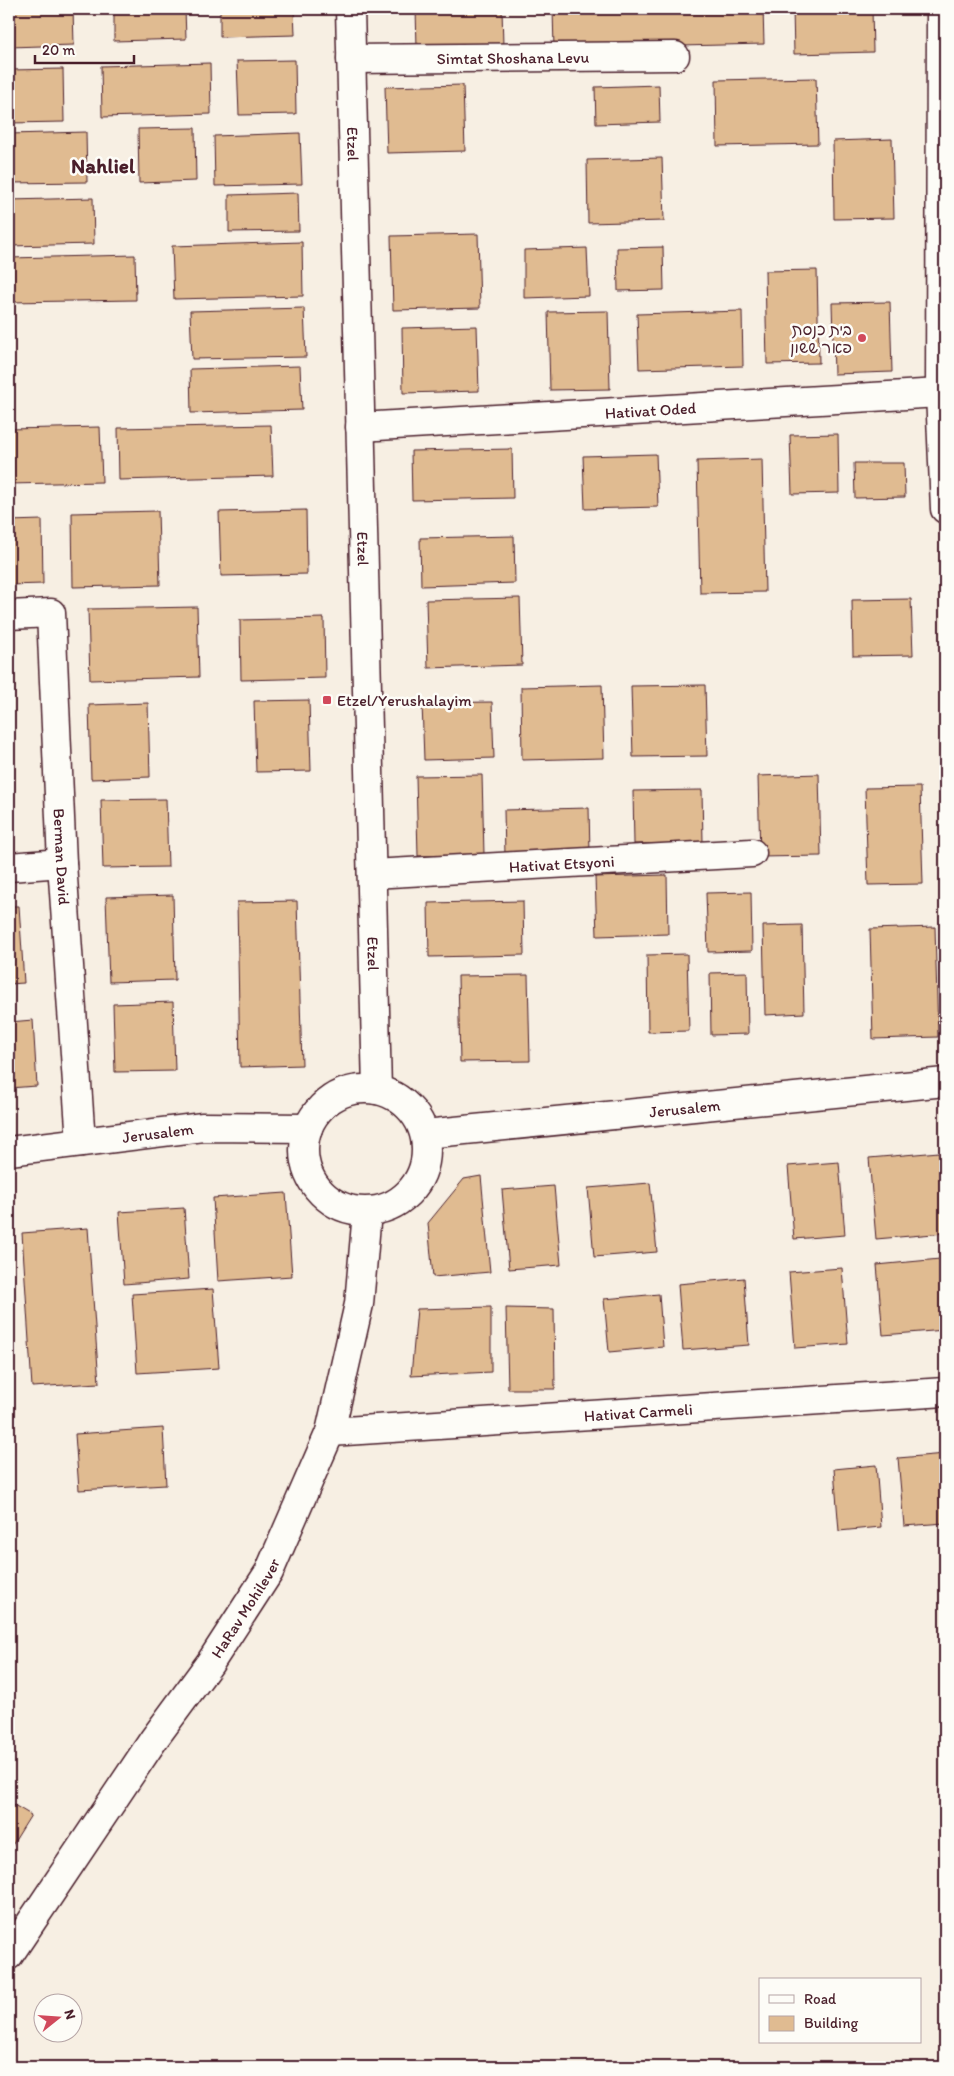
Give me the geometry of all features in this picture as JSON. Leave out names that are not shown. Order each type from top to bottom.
[{"type":"street","name":"Etzel","points":[[350,9],[377,1090]]},
{"type":"street","points":[[940,9],[940,393],[945,509]]},
{"type":"street","name":"Simtat Shoshana Levu","points":[[351,59],[675,56]]},
{"type":"street","name":"Hativat Oded","points":[[360,428],[940,393]]},
{"type":"street","name":"Berman David","points":[[9,615],[51,613],[62,863],[81,1142]]},
{"type":"street","name":"Hativat Etsyoni","points":[[372,874],[752,853]]},
{"type":"street","points":[[9,867],[62,863]]},
{"type":"street","name":"Jerusalem","points":[[425,1134],[945,1082]]},
{"type":"street","points":[[356,1089],[377,1090],[393,1095],[408,1105],[418,1118],[425,1134],[427,1153],[424,1171],[415,1187],[402,1200],[385,1209],[367,1212],[348,1209],[329,1200],[315,1186],[306,1168],[303,1148],[308,1128],[319,1109],[335,1096],[356,1089]]},
{"type":"street","name":"Jerusalem","points":[[9,1151],[203,1127],[308,1128]]},
{"type":"street","name":"HaRav Mohilever","points":[[9,1955],[154,1739],[210,1663],[269,1572],[330,1432],[359,1304],[367,1212]]},
{"type":"street","name":"Hativat Carmeli","points":[[330,1432],[945,1392]]},
{"type":"building","points":[[9,9],[73,9],[74,45],[9,47]]},
{"type":"building","points":[[114,9],[185,9],[186,39],[114,41]]},
{"type":"building","points":[[220,9],[294,9],[295,35],[220,37]]},
{"type":"building","points":[[416,9],[502,9],[503,46],[417,48]]},
{"type":"building","points":[[553,9],[763,9],[764,44],[554,49]]},
{"type":"building","points":[[793,9],[872,9],[873,52],[794,54]]},
{"type":"building","points":[[295,60],[296,114],[239,115],[237,61]]},
{"type":"building","points":[[210,63],[211,114],[102,117],[101,66]]},
{"type":"building","points":[[63,69],[64,122],[9,123],[9,70]]},
{"type":"building","points":[[816,78],[818,144],[717,146],[716,80]]},
{"type":"building","points":[[463,85],[465,151],[387,153],[385,87]]},
{"type":"building","points":[[659,85],[660,122],[596,124],[595,87]]},
{"type":"building","points":[[195,128],[196,181],[139,183],[138,129]]},
{"type":"building","points":[[86,132],[87,182],[9,183],[9,134]]},
{"type":"building","points":[[300,133],[302,184],[215,186],[214,136]]},
{"type":"building","points":[[892,139],[894,218],[834,219],[833,141]]},
{"type":"building","points":[[662,158],[664,221],[588,223],[587,160]]},
{"type":"building","points":[[298,193],[299,231],[229,232],[229,195]]},
{"type":"building","points":[[93,198],[94,244],[9,246],[9,200]]},
{"type":"building","points":[[478,234],[480,308],[393,310],[391,236]]},
{"type":"building","points":[[302,242],[303,296],[174,299],[172,246]]},
{"type":"building","points":[[663,247],[664,290],[618,291],[617,248]]},
{"type":"building","points":[[587,248],[589,296],[524,298],[524,250]]},
{"type":"building","points":[[135,255],[136,300],[9,302],[9,258]]},
{"type":"building","points":[[817,270],[819,363],[767,364],[765,271]]},
{"type":"building","name":"בית כנסת פאר ששון","points":[[890,302],[892,372],[834,374],[832,303]]},
{"type":"building","points":[[304,308],[306,357],[192,359],[190,311]]},
{"type":"building","points":[[608,311],[610,389],[550,390],[548,312]]},
{"type":"building","points":[[742,311],[743,366],[639,369],[637,314]]},
{"type":"building","points":[[477,326],[479,391],[403,393],[402,328]]},
{"type":"building","points":[[300,366],[302,410],[191,413],[190,369]]},
{"type":"building","points":[[271,425],[273,476],[119,480],[118,428]]},
{"type":"building","points":[[100,427],[102,482],[9,484],[9,429]]},
{"type":"building","points":[[838,434],[839,493],[792,494],[790,435]]},
{"type":"building","points":[[512,449],[513,498],[412,500],[411,451]]},
{"type":"building","points":[[656,454],[658,507],[585,509],[583,456]]},
{"type":"building","points":[[762,459],[765,592],[700,593],[697,461]]},
{"type":"building","points":[[854,463],[904,463],[905,497],[855,498]]},
{"type":"building","points":[[306,510],[307,574],[221,576],[219,512]]},
{"type":"building","points":[[158,511],[160,585],[73,587],[72,513]]},
{"type":"building","points":[[42,520],[43,584],[9,585],[9,521]]},
{"type":"building","points":[[514,536],[515,583],[421,586],[420,538]]},
{"type":"building","points":[[520,598],[522,665],[428,668],[426,600]]},
{"type":"building","points":[[911,599],[913,655],[853,656],[852,600]]},
{"type":"building","points":[[197,607],[199,677],[90,680],[88,609]]},
{"type":"building","points":[[324,618],[325,678],[241,680],[240,620]]},
{"type":"building","points":[[602,685],[604,758],[522,760],[521,687]]},
{"type":"building","points":[[705,685],[707,756],[633,757],[631,686]]},
{"type":"building","points":[[309,700],[311,771],[256,772],[254,701]]},
{"type":"building","points":[[492,702],[494,758],[424,760],[422,703]]},
{"type":"building","points":[[148,703],[150,777],[91,779],[89,705]]},
{"type":"building","points":[[819,774],[821,856],[760,857],[758,776]]},
{"type":"building","points":[[482,775],[484,855],[418,856],[416,776]]},
{"type":"building","points":[[920,787],[923,884],[868,885],[865,788]]},
{"type":"building","points":[[702,790],[703,843],[634,844],[633,791]]},
{"type":"building","points":[[166,799],[168,867],[103,868],[101,800]]},
{"type":"building","points":[[589,808],[590,854],[505,856],[504,810]]},
{"type":"building","points":[[667,875],[668,934],[597,936],[595,877]]},
{"type":"building","points":[[751,892],[752,951],[708,952],[706,893]]},
{"type":"building","points":[[173,895],[175,980],[109,982],[106,897]]},
{"type":"building","points":[[297,901],[302,1065],[240,1067],[237,902]]},
{"type":"building","points":[[523,901],[524,955],[429,957],[428,903]]},
{"type":"building","points":[[9,906],[19,906],[24,983],[9,984]]},
{"type":"building","points":[[802,925],[804,1013],[765,1015],[763,926]]},
{"type":"building","points":[[935,927],[938,1037],[873,1039],[870,929]]},
{"type":"building","points":[[687,954],[689,1031],[648,1032],[647,955]]},
{"type":"building","points":[[747,972],[748,1034],[711,1035],[710,973]]},
{"type":"building","points":[[528,975],[530,1061],[460,1062],[458,976]]},
{"type":"building","points":[[173,1002],[175,1071],[115,1072],[113,1004]]},
{"type":"building","points":[[33,1020],[37,1086],[9,1088],[9,1022]]},
{"type":"building","points":[[939,1152],[945,1233],[876,1239],[869,1158]]},
{"type":"building","points":[[839,1162],[845,1235],[794,1239],[788,1166]]},
{"type":"building","points":[[481,1176],[490,1272],[433,1277],[428,1223],[464,1179]]},
{"type":"building","points":[[650,1183],[657,1252],[594,1257],[588,1188]]},
{"type":"building","points":[[554,1186],[561,1265],[509,1269],[502,1190]]},
{"type":"building","points":[[286,1193],[292,1276],[218,1281],[213,1198]]},
{"type":"building","points":[[184,1208],[189,1279],[124,1284],[119,1212]]},
{"type":"building","points":[[88,1228],[99,1383],[32,1387],[22,1233]]},
{"type":"building","points":[[940,1259],[945,1330],[883,1335],[877,1265]]},
{"type":"building","points":[[842,1268],[848,1344],[795,1348],[789,1272]]},
{"type":"building","points":[[744,1278],[749,1345],[683,1350],[678,1284]]},
{"type":"building","points":[[213,1289],[219,1368],[137,1373],[132,1294]]},
{"type":"building","points":[[659,1294],[663,1347],[609,1352],[604,1299]]},
{"type":"building","points":[[491,1307],[491,1372],[411,1376],[417,1309]]},
{"type":"building","points":[[506,1308],[554,1309],[555,1389],[508,1389]]},
{"type":"building","points":[[163,1428],[166,1485],[79,1490],[75,1434]]},
{"type":"building","points":[[945,1454],[945,1523],[904,1526],[898,1458]]},
{"type":"building","points":[[876,1465],[881,1527],[839,1531],[834,1469]]},
{"type":"building","points":[[9,1802],[31,1815],[11,1847],[9,1846]]},
{"type":"place","name":"בית כנסת פאר ששון","points":[[862,338]]},
{"type":"place","name":"Etzel/Yerushalayim","points":[[327,700]]},
{"type":"district","name":"Nahliel","points":[[103,165]]}]
